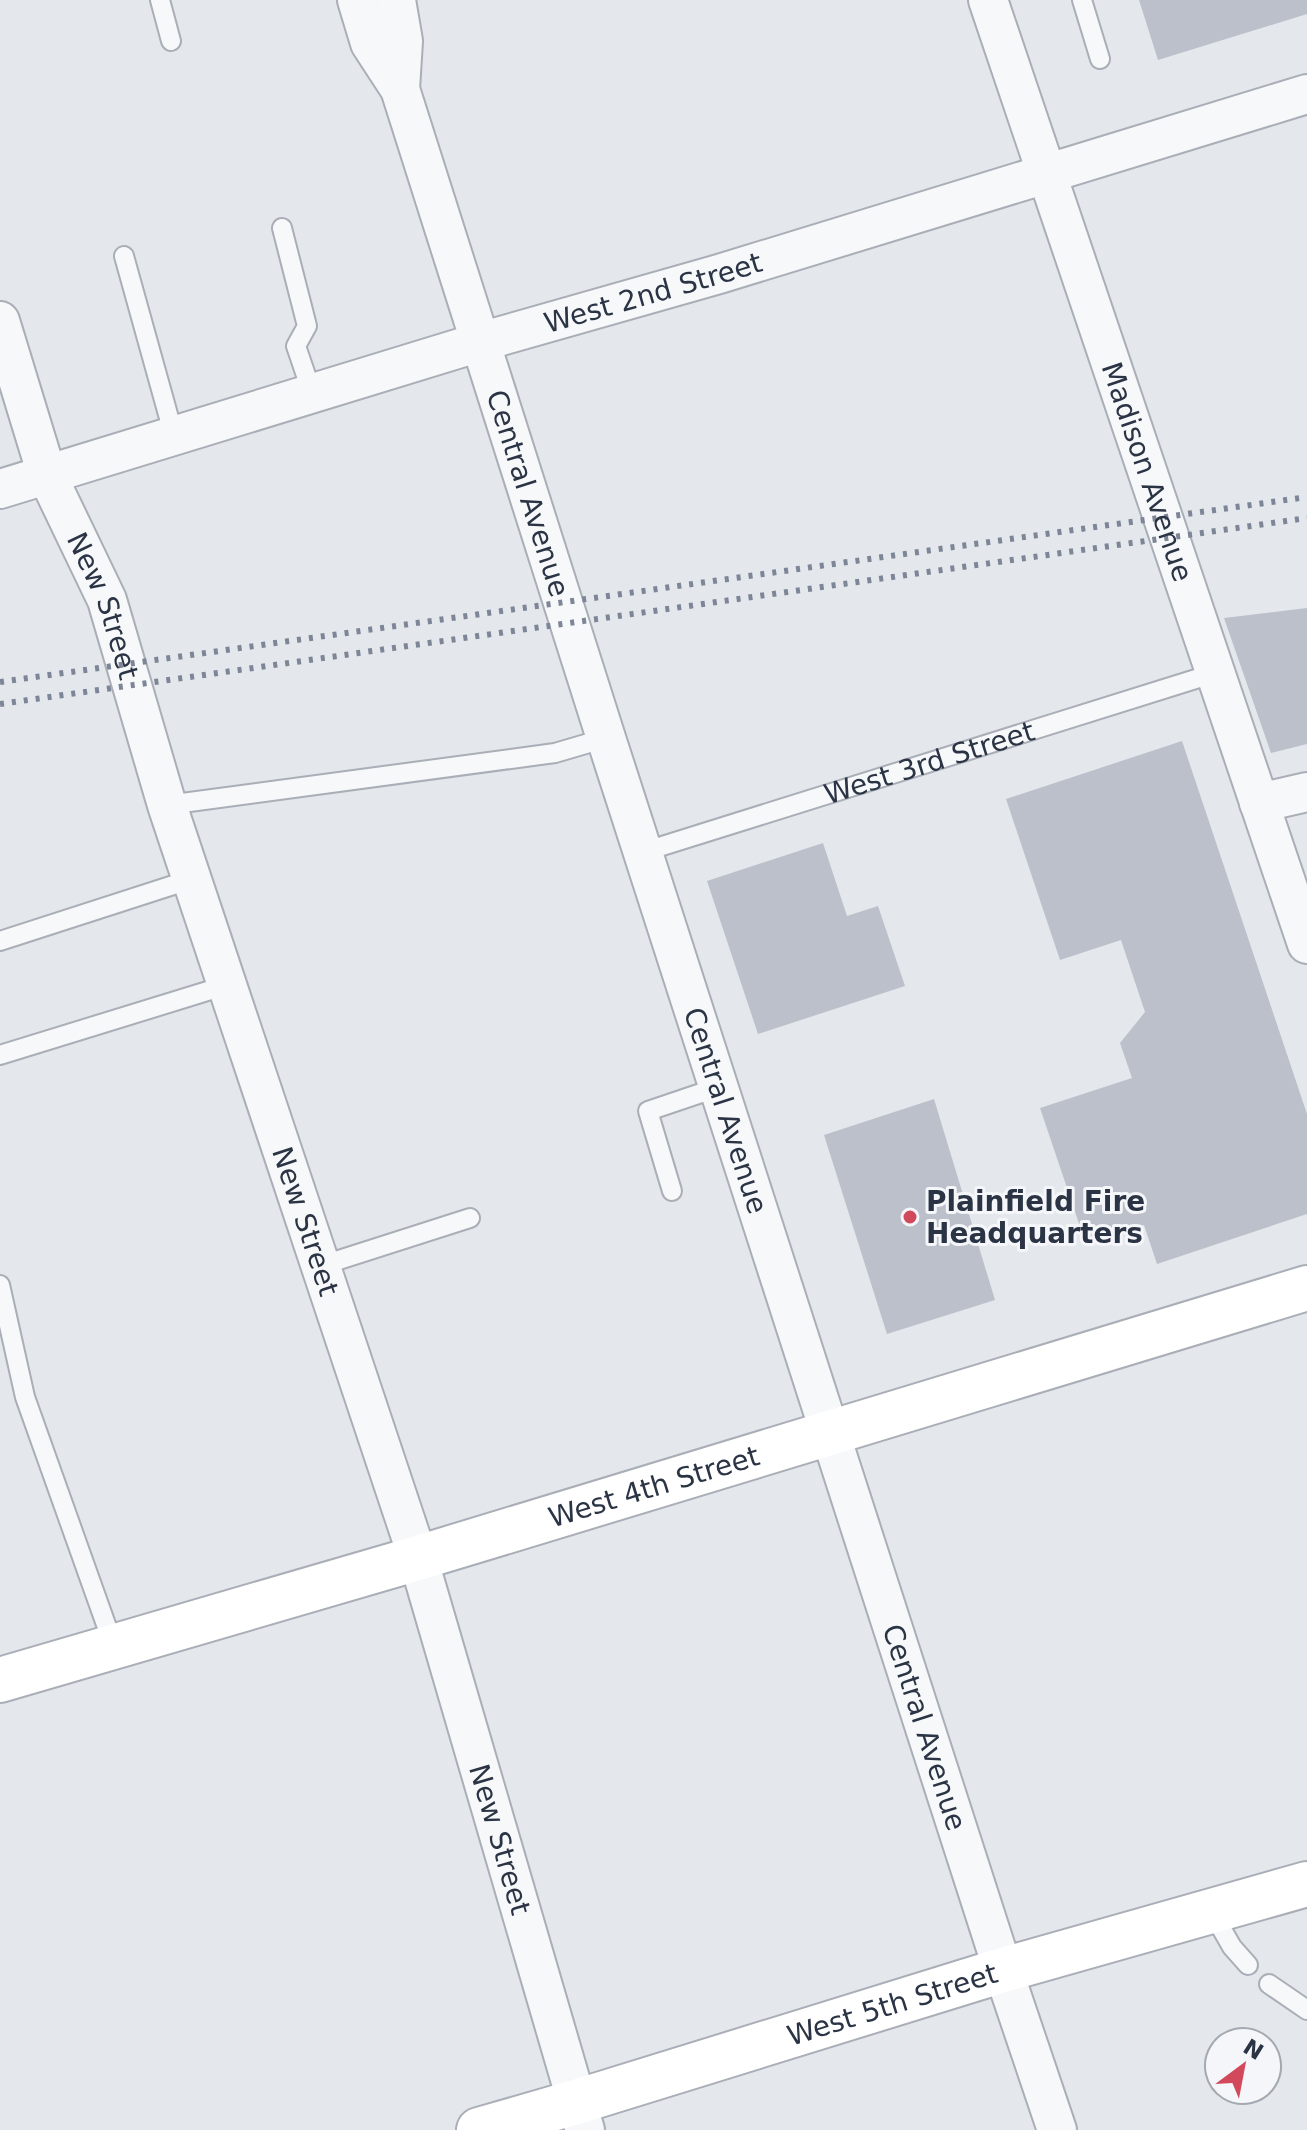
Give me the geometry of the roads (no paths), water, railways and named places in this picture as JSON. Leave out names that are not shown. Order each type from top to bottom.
[{"type":"main road","name":"West 4th Street","points":[[0,1680],[418,1558],[1307,1288]]},
{"type":"main road","name":"West 5th Street","points":[[479,2130],[581,2116],[1003,1970],[1307,1884]]},
{"type":"street","name":"Central Avenue","points":[[357,0],[370,43],[400,89],[606,738],[1057,2130]]},
{"type":"street","name":"Central Avenue","points":[[396,0],[403,41],[400,89]]},
{"type":"street","name":"Madison Avenue","points":[[988,0],[1307,944]]},
{"type":"street","name":"West 2nd Street","points":[[0,489],[1307,94]]},
{"type":"street","name":"New Street","points":[[0,321],[47,475],[107,600],[167,805],[418,1558],[581,2116]]},
{"type":"street","points":[[1259,803],[1307,792]]},
{"type":"lane","points":[[160,0],[171,41]]},
{"type":"lane","points":[[1082,0],[1100,59]]},
{"type":"lane","points":[[282,228],[307,326],[296,346],[312,393]]},
{"type":"lane","points":[[124,256],[174,436]]},
{"type":"lane","name":"West 3rd Street","points":[[643,852],[1215,673]]},
{"type":"lane","points":[[167,805],[555,753],[606,738]]},
{"type":"lane","points":[[0,941],[192,879]]},
{"type":"lane","points":[[0,1055],[227,985]]},
{"type":"lane","points":[[672,1191],[648,1111],[719,1087]]},
{"type":"lane","points":[[320,1266],[470,1218]]},
{"type":"lane","points":[[0,1285],[25,1397],[114,1647]]},
{"type":"lane","points":[[1212,1912],[1232,1947],[1248,1965]]},
{"type":"lane","points":[[1269,1984],[1307,2010]]},
{"type":"railway","points":[[0,682],[1307,497]]},
{"type":"railway","points":[[0,704],[1307,518]]},
{"type":"place","name":"Plainfield Fire Headquarters","points":[[910,1217]]}]
